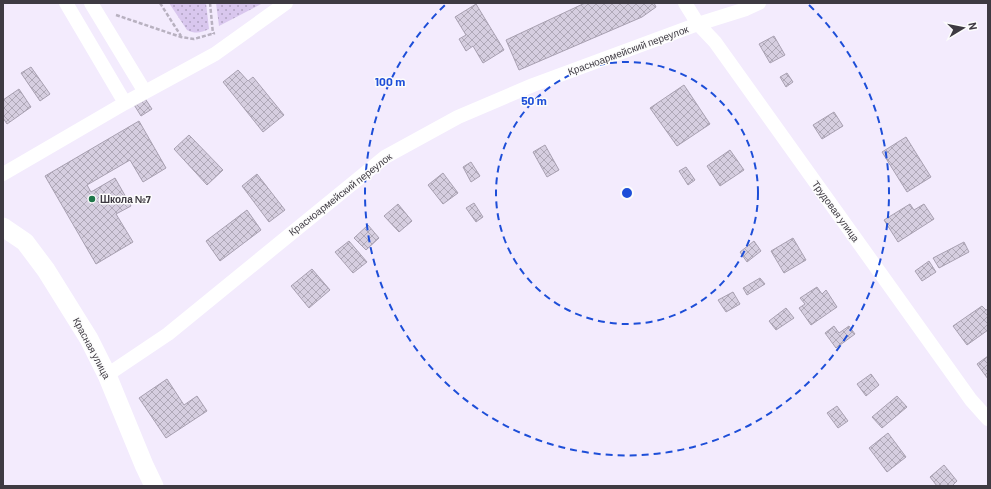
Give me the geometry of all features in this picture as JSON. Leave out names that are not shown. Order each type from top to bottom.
[{"type":"main road","name":"Красная улица","points":[[3,227],[25,242],[46,270],[89,339],[107,374],[154,486]]},
{"type":"street","points":[[66,3],[125,103]]},
{"type":"street","points":[[91,3],[146,92]]},
{"type":"street","name":"Трудовая улица","points":[[685,3],[698,24],[715,42],[971,400],[988,418]]},
{"type":"street","name":"Красноармейский переулок","points":[[107,374],[168,334],[385,156],[458,117],[533,85],[698,24],[746,9],[758,3]]},
{"type":"street","points":[[3,174],[125,103],[215,54],[283,4]]},
{"type":"path","points":[[160,3],[181,36]]},
{"type":"path","points":[[210,3],[213,34]]},
{"type":"path","points":[[112,14],[194,39],[213,34],[220,30]]},
{"type":"shaded area","points":[[169,3],[206,3],[209,29],[198,32],[187,30]]},
{"type":"shaded area","points":[[216,3],[263,3],[219,26]]},
{"type":"building","points":[[585,3],[654,3],[656,7],[642,17],[519,70],[506,40]]},
{"type":"building","points":[[476,4],[504,50],[483,63],[473,46],[466,51],[459,39],[466,35],[455,17]]},
{"type":"building","points":[[774,36],[785,55],[770,63],[759,44]]},
{"type":"building","points":[[31,67],[50,94],[40,101],[21,73]]},
{"type":"building","points":[[238,70],[248,81],[253,77],[284,115],[263,132],[223,82]]},
{"type":"building","points":[[787,73],[793,82],[786,87],[780,77]]},
{"type":"building","points":[[684,85],[710,124],[677,146],[650,108]]},
{"type":"building","points":[[19,89],[31,107],[7,124],[3,118],[3,100]]},
{"type":"building","points":[[144,97],[152,109],[141,116],[133,103]]},
{"type":"building","points":[[834,112],[843,126],[822,139],[813,125]]},
{"type":"building","name":"Школа №7","points":[[139,121],[166,168],[143,182],[130,160],[87,185],[91,192],[115,178],[131,206],[116,214],[133,242],[96,264],[45,176]]},
{"type":"building","points":[[189,135],[223,170],[207,185],[174,149]]},
{"type":"building","points":[[906,137],[931,177],[907,192],[882,152]]},
{"type":"building","points":[[545,145],[559,170],[547,177],[533,152]]},
{"type":"building","points":[[730,150],[744,170],[720,186],[707,166]]},
{"type":"building","points":[[471,162],[480,176],[471,182],[463,167]]},
{"type":"building","points":[[686,167],[695,180],[688,185],[679,171]]},
{"type":"building","points":[[443,173],[458,193],[443,204],[428,185]]},
{"type":"building","points":[[257,174],[285,210],[269,222],[242,186]]},
{"type":"building","points":[[474,203],[483,217],[476,222],[466,208]]},
{"type":"building","points":[[398,204],[412,221],[399,232],[384,216]]},
{"type":"building","points":[[910,204],[914,210],[924,204],[934,219],[898,242],[884,220]]},
{"type":"building","points":[[247,210],[261,230],[220,261],[206,241]]},
{"type":"building","points":[[368,225],[379,238],[366,250],[354,238]]},
{"type":"building","points":[[793,238],[806,260],[784,273],[771,251]]},
{"type":"building","points":[[349,241],[367,262],[353,273],[335,252]]},
{"type":"building","points":[[754,241],[761,251],[747,262],[740,252]]},
{"type":"building","points":[[964,242],[969,252],[939,268],[933,258]]},
{"type":"building","points":[[929,261],[936,272],[922,281],[915,271]]},
{"type":"building","points":[[312,269],[330,290],[309,308],[291,286]]},
{"type":"building","points":[[760,278],[765,284],[747,295],[743,288]]},
{"type":"building","points":[[817,287],[822,294],[826,290],[837,307],[811,325],[799,308],[805,304],[800,298]]},
{"type":"building","points":[[733,292],[740,304],[726,312],[718,300]]},
{"type":"building","points":[[982,306],[986,310],[988,309],[988,330],[967,345],[953,326]]},
{"type":"building","points":[[786,308],[794,318],[776,330],[769,321]]},
{"type":"building","points":[[834,326],[839,333],[849,326],[855,334],[836,348],[825,333]]},
{"type":"building","points":[[988,356],[988,379],[977,364]]},
{"type":"building","points":[[871,374],[879,385],[866,396],[857,384]]},
{"type":"building","points":[[167,379],[184,405],[197,396],[207,411],[166,438],[139,398]]},
{"type":"building","points":[[897,396],[907,407],[882,428],[872,417]]},
{"type":"building","points":[[837,406],[848,421],[838,428],[827,413]]},
{"type":"building","points":[[888,433],[906,457],[887,472],[869,448]]},
{"type":"building","points":[[944,465],[957,481],[952,486],[937,486],[930,477]]},
{"type":"place","name":"Школа №7","points":[[92,199]]}]
